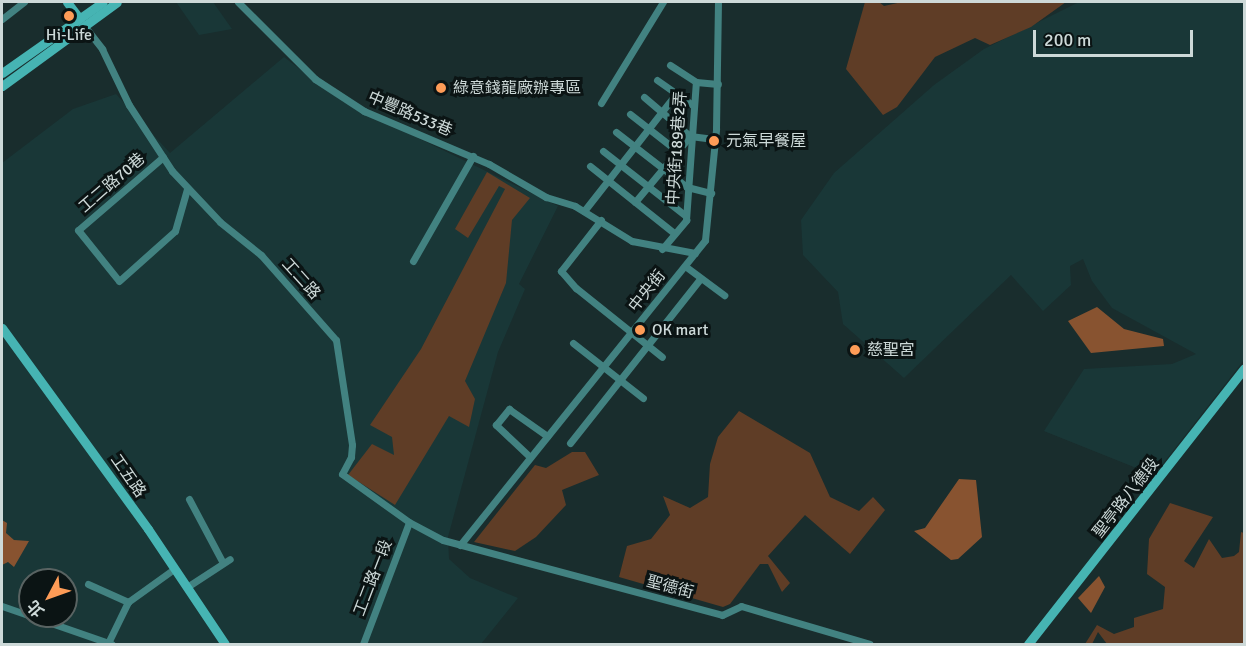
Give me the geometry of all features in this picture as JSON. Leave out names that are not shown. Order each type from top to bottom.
[{"type":"street","points":[[2,19],[24,2]]},
{"type":"street","points":[[67,2],[81,22]]},
{"type":"street","points":[[2,86],[103,2]]},
{"type":"street","points":[[2,73],[81,22],[117,2]]},
{"type":"street","name":"中豐路533巷","points":[[238,2],[261,29],[334,92],[380,119],[472,156],[546,197],[601,220],[632,241],[662,249],[695,253]]},
{"type":"street","points":[[601,103],[663,2]]},
{"type":"street","name":"中央街","points":[[460,544],[685,266],[708,232],[716,139],[718,2]]},
{"type":"street","name":"工二路","points":[[81,22],[102,49],[129,105],[187,189],[220,222],[261,255],[336,340],[352,445],[351,457],[342,474],[410,522],[460,544]]},
{"type":"street","points":[[670,65],[696,82],[718,84]]},
{"type":"street","points":[[657,80],[675,95],[694,106]]},
{"type":"street","name":"中央街189巷2弄","points":[[686,216],[690,136],[696,82]]},
{"type":"street","points":[[584,211],[675,95]]},
{"type":"street","points":[[644,97],[690,136],[716,139]]},
{"type":"street","points":[[630,114],[677,151]]},
{"type":"street","points":[[616,132],[687,187],[711,193]]},
{"type":"street","points":[[635,202],[690,136]]},
{"type":"street","points":[[603,151],[686,216],[662,249]]},
{"type":"street","points":[[413,261],[472,156]]},
{"type":"street","name":"工二路70巷","points":[[163,157],[78,230],[121,281],[175,231],[187,189]]},
{"type":"street","points":[[590,166],[674,233]]},
{"type":"street","points":[[601,220],[561,271],[576,288],[662,357]]},
{"type":"street","points":[[685,266],[699,280],[723,295]]},
{"type":"street","points":[[570,443],[699,280]]},
{"type":"street","name":"工五路","points":[[2,328],[174,568],[225,645]]},
{"type":"street","points":[[573,343],[602,368],[644,398]]},
{"type":"street","name":"聖亭路八德段","points":[[1028,645],[1245,369]]},
{"type":"street","points":[[530,457],[496,429],[509,408],[547,436]]},
{"type":"street","points":[[187,587],[226,561],[189,499]]},
{"type":"street","name":"工二路一段","points":[[363,645],[410,522]]},
{"type":"street","name":"聖德街","points":[[460,544],[722,615],[741,606],[870,645]]},
{"type":"street","points":[[2,606],[110,644],[128,602],[174,568]]},
{"type":"street","points":[[88,584],[128,602]]},
{"type":"shaded area","points":[[176,2],[213,2],[232,29],[199,35]]},
{"type":"shaded area","points":[[865,2],[879,2],[884,6],[902,2],[1066,2],[1031,27],[990,45],[975,38],[935,57],[897,107],[883,115],[846,69]]},
{"type":"shaded area","points":[[1079,2],[1244,2],[1244,360],[1154,475],[1044,431],[1084,369],[1172,364],[1196,354],[1112,308],[1092,281],[1083,259],[1070,266],[1071,285],[1043,311],[1011,275],[904,378],[843,324],[838,292],[803,255],[801,220],[834,173],[934,85],[984,49]]},
{"type":"shaded area","points":[[284,57],[340,100],[558,206],[519,284],[525,289],[498,352],[448,537],[449,559],[470,578],[518,598],[481,644],[2,644],[2,163],[73,109],[116,94],[170,153]]},
{"type":"shaded area","points":[[487,172],[530,198],[512,220],[506,283],[465,381],[475,399],[469,427],[449,416],[395,505],[348,475],[372,444],[394,455],[392,437],[370,425],[421,349],[505,189],[499,186],[468,238],[455,229]]},
{"type":"shaded area","points":[[1097,307],[1124,329],[1163,339],[1164,346],[1091,353],[1068,321]]},
{"type":"shaded area","points":[[739,411],[810,453],[830,497],[859,511],[873,497],[885,510],[850,554],[805,515],[768,556],[790,583],[782,592],[768,564],[760,564],[730,604],[723,607],[619,577],[627,546],[651,539],[670,515],[663,496],[690,508],[708,497],[710,464],[718,437]]},
{"type":"shaded area","points":[[572,452],[585,452],[599,475],[562,490],[566,505],[536,537],[515,551],[474,542],[535,465],[546,468]]},
{"type":"shaded area","points":[[959,479],[976,480],[982,537],[958,559],[951,560],[914,531],[925,528]]},
{"type":"shaded area","points":[[1170,503],[1213,517],[1184,561],[1194,568],[1209,539],[1222,558],[1234,556],[1239,552],[1241,532],[1244,533],[1244,644],[1107,644],[1098,632],[1092,644],[1085,644],[1097,625],[1114,634],[1134,627],[1134,618],[1163,609],[1165,587],[1147,574],[1149,539]]},
{"type":"shaded area","points":[[2,520],[7,523],[6,533],[14,540],[29,541],[14,567],[8,562],[2,565]]},
{"type":"shaded area","points":[[1099,576],[1105,587],[1091,613],[1078,598]]},
{"type":"place","name":"Hi-Life","points":[[69,16]]},
{"type":"place","name":"綠意錢龍廠辦專區","points":[[441,88]]},
{"type":"place","name":"元氣早餐屋","points":[[714,141]]},
{"type":"place","name":"OK mart","points":[[640,330]]},
{"type":"place","name":"慈聖宮","points":[[855,350]]}]
